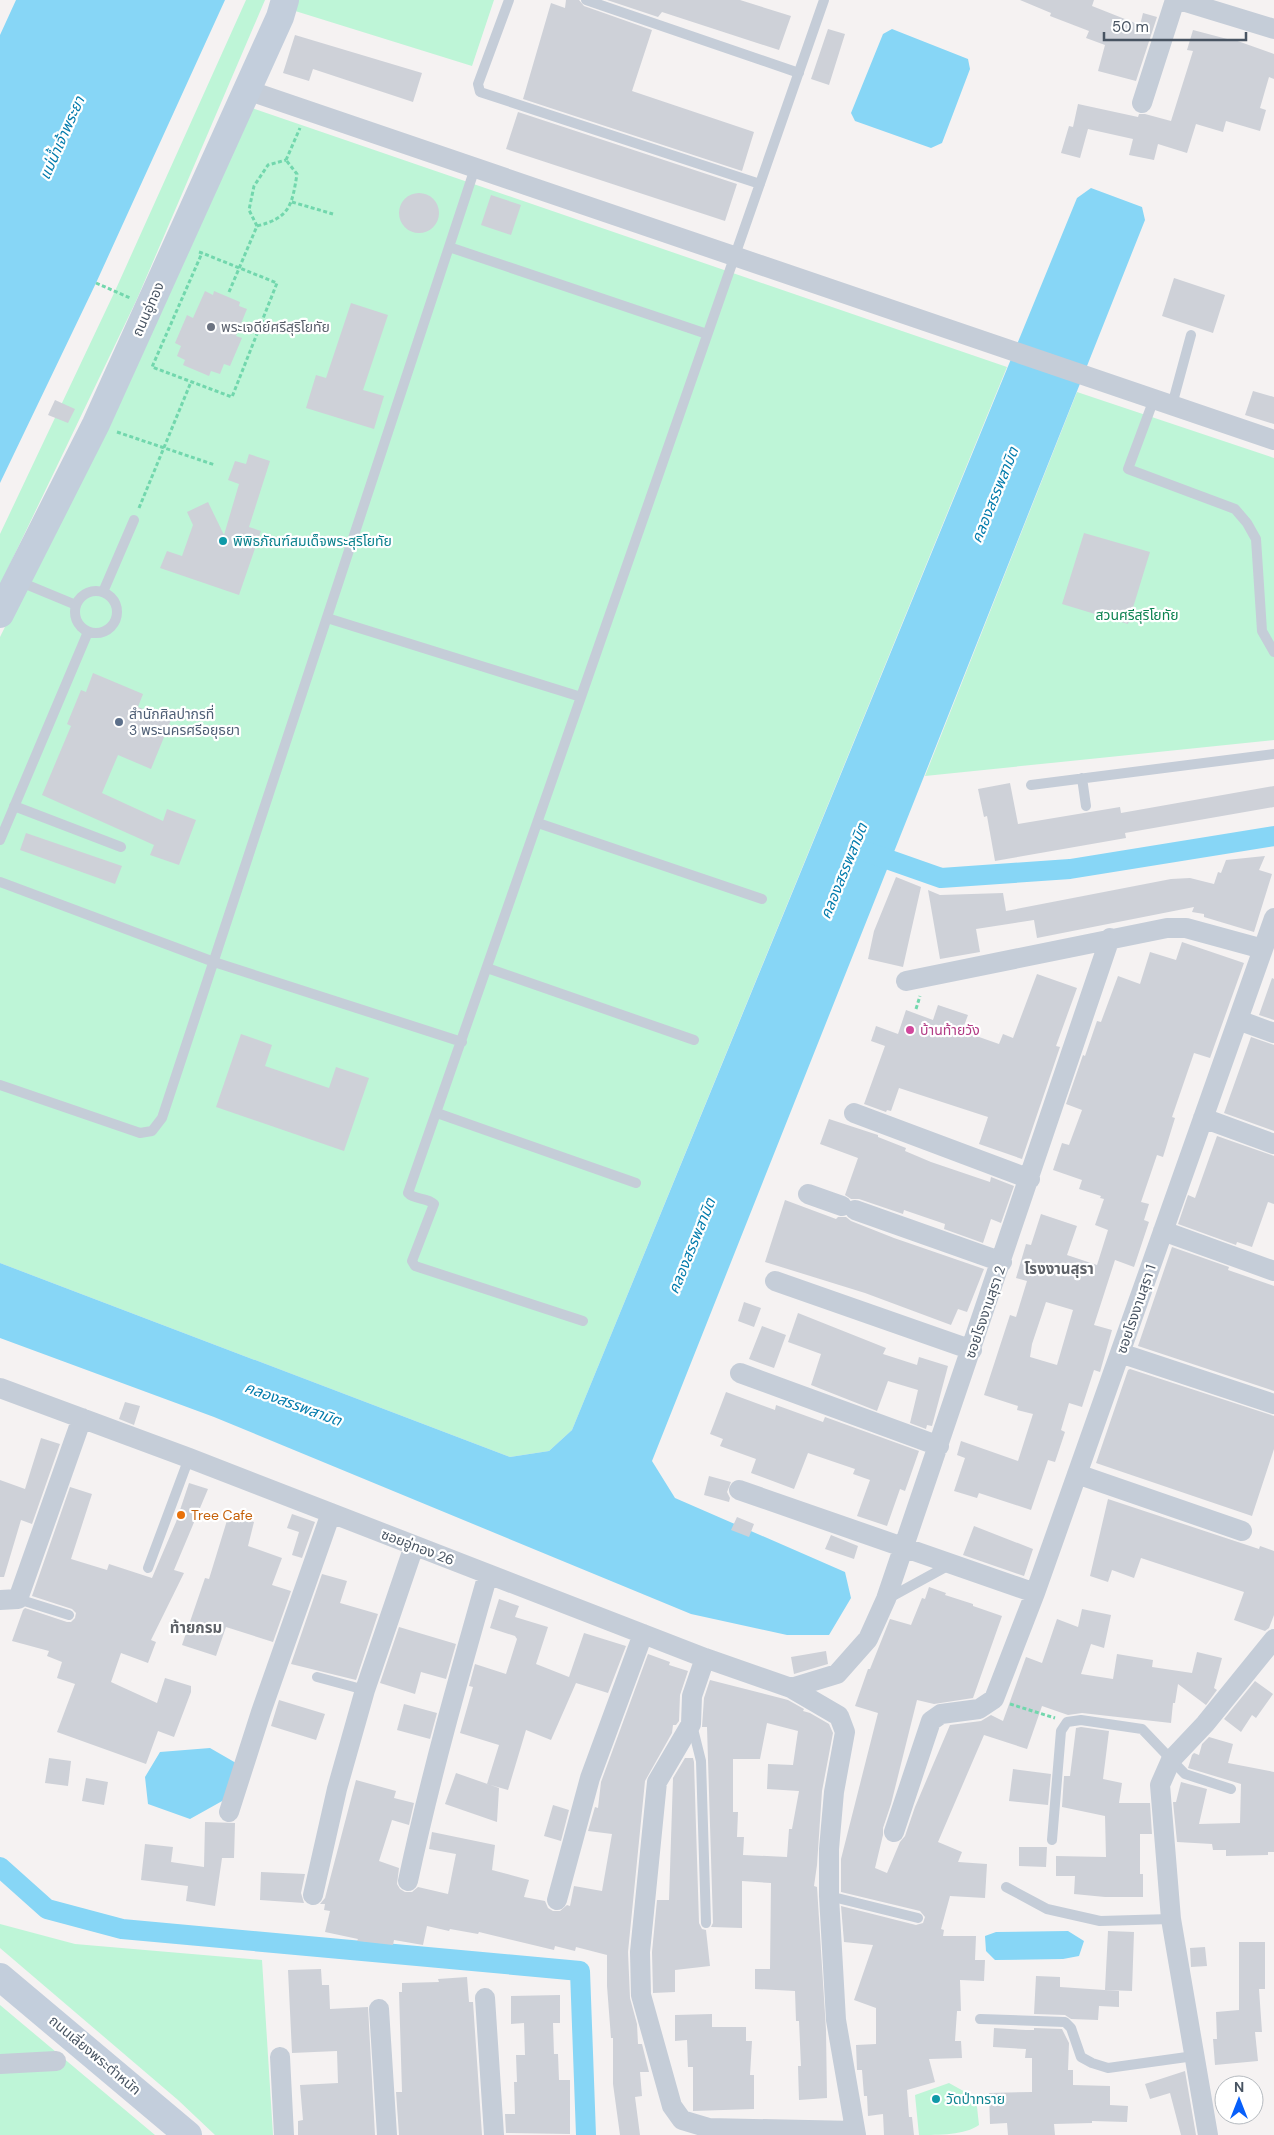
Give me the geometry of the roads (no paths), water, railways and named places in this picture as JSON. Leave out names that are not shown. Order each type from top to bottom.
[{"type":"main road","name":"ถนนอู่ทอง","points":[[0,614],[96,424],[190,249],[247,90],[286,0]]},
{"type":"main road","name":"ถนนเลี่ยงพระตำหนัก","points":[[3,1986],[188,2135]]},
{"type":"street","points":[[1142,103],[1177,0],[1274,30]]},
{"type":"street","points":[[247,90],[1274,440]]},
{"type":"street","points":[[906,981],[1110,938],[1167,928],[1270,935]]},
{"type":"street","name":"ซอยโรงงานสุรา 1","points":[[894,1832],[930,1721],[941,1714],[979,1708],[994,1699],[1035,1593],[1238,1020],[1270,935]]},
{"type":"street","name":"ซอยโรงงานสุรา 2","points":[[791,1688],[837,1674],[868,1639],[886,1599],[1002,1262],[1110,938]]},
{"type":"street","points":[[1238,1020],[1274,1033]]},
{"type":"street","points":[[854,1113],[1030,1179]]},
{"type":"street","points":[[1203,1118],[1274,1144]]},
{"type":"street","points":[[808,1194],[1002,1262]]},
{"type":"street","points":[[1163,1232],[1274,1271]]},
{"type":"street","points":[[775,1281],[972,1350]]},
{"type":"street","points":[[1120,1353],[1274,1404]]},
{"type":"street","points":[[740,1373],[939,1446]]},
{"type":"street","name":"ซอยอู่ทอง 26","points":[[0,1388],[189,1458],[705,1658],[791,1688],[839,1716],[845,1732],[834,1792],[829,1896],[836,2020],[855,2133]]},
{"type":"street","points":[[9,1600],[82,1418]]},
{"type":"street","points":[[1077,1474],[1242,1531]]},
{"type":"street","points":[[739,1490],[1035,1593]]},
{"type":"street","points":[[229,1812],[260,1712],[331,1513]]},
{"type":"street","points":[[313,1895],[337,1789],[365,1690],[414,1546]]},
{"type":"street","points":[[408,1881],[421,1818],[441,1740],[488,1574]]},
{"type":"street","points":[[557,1900],[590,1778],[643,1634]]},
{"type":"street","points":[[1208,2135],[1171,1919],[1160,1785],[1171,1760],[1205,1724],[1274,1639]]},
{"type":"street","points":[[705,1658],[692,1696],[691,1724],[657,1782],[640,1952],[640,1995],[672,2106],[682,2120],[710,2128],[855,2133]]},
{"type":"street","points":[[485,1998],[494,2135]]},
{"type":"street","points":[[379,2009],[387,2135]]},
{"type":"street","points":[[280,2057],[284,2135]]},
{"type":"street","points":[[0,2064],[56,2061]]},
{"type":"lane","points":[[509,0],[478,84],[480,92],[760,184]]},
{"type":"lane","points":[[586,0],[799,73]]},
{"type":"lane","points":[[583,1321],[412,1264],[434,1204],[431,1201],[411,1196],[408,1192],[488,968],[824,0]]},
{"type":"lane","points":[[0,1085],[140,1133],[152,1131],[162,1118],[475,168]]},
{"type":"lane","points":[[449,246],[707,334]]},
{"type":"lane","points":[[1191,335],[1163,402],[1128,469],[1235,509],[1247,523],[1256,539],[1262,631],[1274,652]]},
{"type":"lane","points":[[104,592],[134,520]]},
{"type":"lane","points":[[17,580],[76,604]]},
{"type":"lane","points":[[89,592],[104,592],[115,601],[117,616],[114,623],[103,632],[88,632],[81,628],[77,622],[74,615],[76,604],[82,595],[89,592]]},
{"type":"lane","points":[[327,618],[582,697]]},
{"type":"lane","points":[[0,840],[88,632]]},
{"type":"lane","points":[[1031,784],[1274,754]]},
{"type":"lane","points":[[1082,778],[1086,806]]},
{"type":"lane","points":[[14,806],[121,847]]},
{"type":"lane","points":[[538,823],[762,900]]},
{"type":"lane","points":[[0,882],[214,962],[462,1042]]},
{"type":"lane","points":[[488,968],[694,1040]]},
{"type":"lane","points":[[437,1113],[636,1183]]},
{"type":"lane","points":[[148,1568],[189,1458]]},
{"type":"lane","points":[[886,1599],[951,1564]]},
{"type":"lane","points":[[9,1600],[69,1615]]},
{"type":"lane","points":[[317,1677],[365,1690]]},
{"type":"lane","points":[[1052,1840],[1061,1731],[1067,1722],[1080,1720],[1142,1729],[1185,1774],[1231,1789]]},
{"type":"lane","points":[[691,1724],[701,1761],[706,1923]]},
{"type":"lane","points":[[1006,1887],[1047,1909],[1100,1922],[1171,1919]]},
{"type":"lane","points":[[829,1896],[918,1918]]},
{"type":"lane","points":[[980,2019],[1065,2022],[1071,2028],[1081,2057],[1092,2064],[1108,2068],[1194,2056]]},
{"type":"water","name":"แม่น้ำเจ้าพระยา","points":[[16,0],[225,0],[96,283],[0,483],[0,35]]},
{"type":"water","points":[[892,29],[968,59],[970,69],[942,143],[931,148],[855,121],[851,113],[883,34]]},
{"type":"water","name":"คลองสรรพสามิต","points":[[1091,188],[1142,207],[1145,220],[652,1461],[675,1498],[845,1572],[851,1598],[829,1635],[787,1635],[691,1614],[214,1417],[0,1338],[0,1263],[510,1457],[549,1451],[572,1430],[1077,198]]},
{"type":"water","points":[[210,1748],[236,1763],[224,1800],[190,1819],[148,1804],[145,1777],[160,1752]]},
{"type":"water","points":[[1068,1931],[1084,1941],[1079,1956],[1063,1959],[995,1960],[986,1951],[985,1936],[996,1932]]},
{"type":"waterway","name":"คลองสรรพสามิต","points":[[867,852],[941,878],[1070,869],[1274,836]]},
{"type":"waterway","points":[[0,1867],[47,1909],[122,1929],[580,1971],[586,2135]]},
{"type":"place","name":"พระเจดีย์ศรีสุริโยทัย","points":[[211,327]]},
{"type":"place","name":"พิพิธภัณฑ์สมเด็จพระสุริโยทัย","points":[[223,541]]},
{"type":"place","name":"สำนักศิลปากรที่ 3 พระนครศรีอยุธยา","points":[[119,722]]},
{"type":"place","name":"บ้านท้ายวัง","points":[[910,1030]]},
{"type":"place","name":"Tree Cafe","points":[[181,1515]]},
{"type":"place","name":"วัดป่าทราย","points":[[936,2099]]},
{"type":"district","name":"โรงงานสุรา","points":[[1059,1269]]},
{"type":"district","name":"ท้ายกรม","points":[[196,1628]]},
{"type":"park label","name":"สวนศรีสุริโยทัย","points":[[1137,615]]}]
